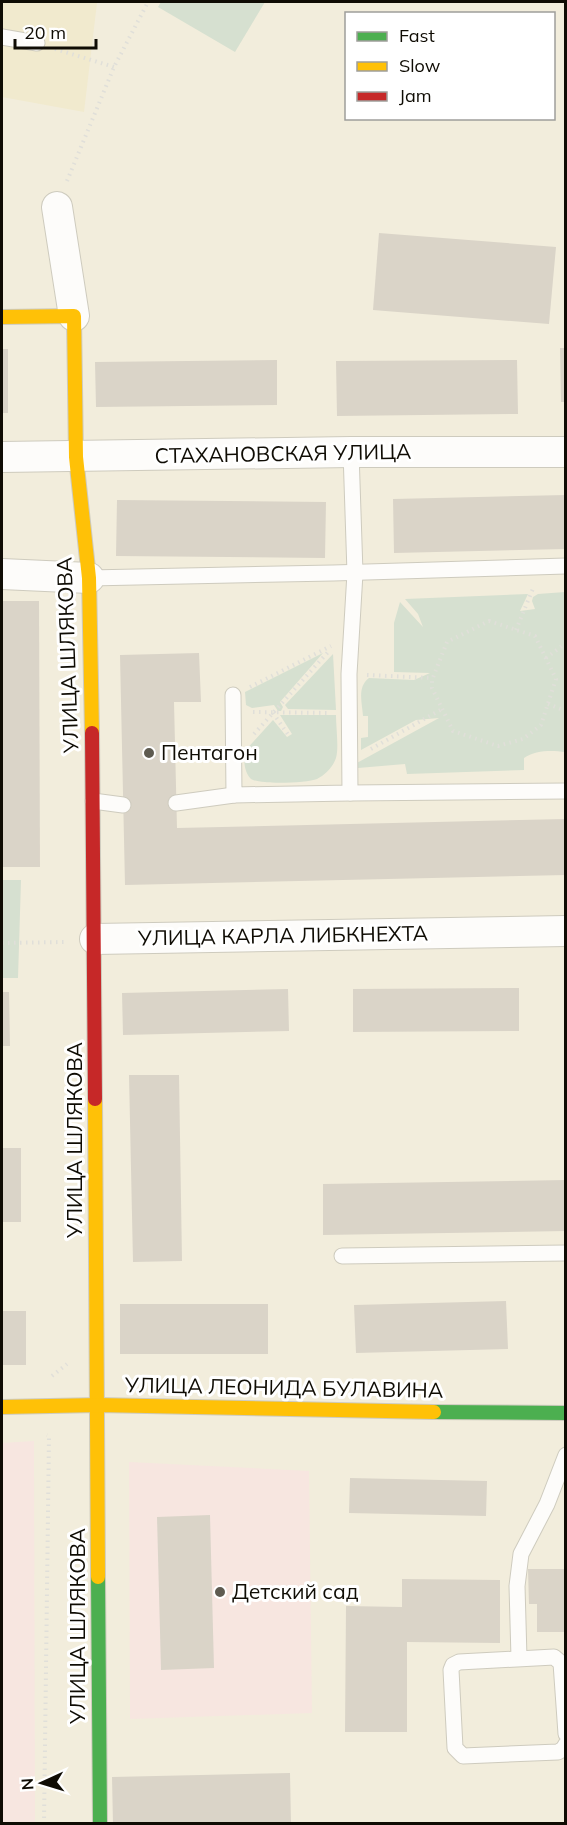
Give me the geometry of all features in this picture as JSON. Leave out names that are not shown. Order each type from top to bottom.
[{"type":"street","points":[[2,318],[74,316],[57,207]]},
{"type":"street","name":"УЛИЦА ШЛЯКОВА","points":[[74,316],[76,457],[89,578],[93,801],[100,1824]]},
{"type":"street","name":"СТАХАНОВСКАЯ УЛИЦА","points":[[2,457],[351,452],[566,452]]},
{"type":"street","points":[[2,574],[89,578]]},
{"type":"street","name":"УЛИЦА КАРЛА ЛИБКНЕХТА","points":[[95,939],[566,931]]},
{"type":"street","name":"УЛИЦА ЛЕОНИДА БУЛАВИНА","points":[[2,1407],[98,1405],[332,1411],[566,1413]]},
{"type":"lane","points":[[2,37],[38,43]]},
{"type":"lane","points":[[350,793],[348,713],[355,573],[351,452]]},
{"type":"lane","points":[[89,578],[566,566]]},
{"type":"lane","points":[[233,695],[234,795]]},
{"type":"lane","points":[[176,803],[234,795],[566,791]]},
{"type":"lane","points":[[93,801],[123,805]]},
{"type":"lane","points":[[342,1256],[566,1253]]},
{"type":"lane","points":[[519,1658],[517,1586],[521,1554],[547,1504],[566,1455]]},
{"type":"lane","points":[[566,1734],[561,1663],[558,1659],[554,1657],[519,1658],[459,1662],[453,1665],[451,1670],[455,1748],[463,1756],[558,1752],[566,1744]]},
{"type":"path","points":[[57,207],[114,67],[148,2]]},
{"type":"path","points":[[38,43],[114,67]]},
{"type":"path","points":[[516,630],[543,566]]},
{"type":"path","points":[[489,621],[516,630],[535,636],[556,679],[541,724],[523,739],[498,746],[453,731],[432,688],[433,678],[447,642],[489,621]]},
{"type":"path","points":[[233,695],[335,644],[234,757]]},
{"type":"path","points":[[546,658],[566,644]]},
{"type":"path","points":[[349,674],[433,678]]},
{"type":"path","points":[[548,704],[566,711]]},
{"type":"path","points":[[349,761],[442,709]]},
{"type":"path","points":[[274,713],[348,713]]},
{"type":"path","points":[[274,713],[290,736]]},
{"type":"path","points":[[2,943],[95,939]]},
{"type":"shaded area","points":[[2,2],[97,3],[84,112],[2,97]]},
{"type":"shaded area","points":[[34,1441],[35,1823],[2,1823],[2,1443]]},
{"type":"shaded area","name":"Детский сад","points":[[129,1462],[309,1471],[312,1713],[130,1719]]},
{"type":"green space","points":[[161,2],[265,2],[235,52],[158,7]]},
{"type":"green space","points":[[565,592],[565,752],[544,751],[528,755],[524,758],[524,770],[407,774],[405,764],[358,768],[355,764],[439,718],[416,720],[361,750],[361,738],[368,737],[368,716],[363,716],[361,700],[365,682],[369,678],[414,680],[430,673],[394,672],[394,623],[400,602],[423,627],[418,614],[405,599],[528,594],[520,611],[535,609],[532,601],[533,597],[538,594]]},
{"type":"green space","points":[[323,653],[280,702],[283,707],[281,711],[278,711],[274,705],[252,708],[246,705],[245,692]]},
{"type":"green space","points":[[333,654],[336,710],[288,709],[285,705]]},
{"type":"green space","points":[[280,715],[336,715],[337,754],[331,768],[326,773],[317,779],[304,782],[273,783],[251,779],[245,766],[244,752],[273,720],[287,737],[292,734]]},
{"type":"green space","points":[[2,880],[21,880],[18,978],[2,978]]},
{"type":"building","points":[[379,233],[556,247],[549,324],[373,310]]},
{"type":"building","points":[[560,348],[566,348],[566,402],[561,402]]},
{"type":"building","points":[[2,349],[8,349],[8,413],[2,413]]},
{"type":"building","points":[[277,360],[277,405],[96,407],[95,362]]},
{"type":"building","points":[[517,360],[518,414],[337,416],[336,361]]},
{"type":"building","points":[[566,495],[566,549],[394,553],[393,499]]},
{"type":"building","points":[[117,500],[326,502],[325,558],[116,556]]},
{"type":"building","points":[[2,601],[39,601],[40,867],[2,867]]},
{"type":"building","name":"Пентагон","points":[[199,653],[201,702],[174,702],[177,828],[566,819],[566,875],[125,885],[120,655]]},
{"type":"building","points":[[519,988],[519,1031],[353,1032],[353,989]]},
{"type":"building","points":[[288,989],[289,1031],[123,1035],[122,993]]},
{"type":"building","points":[[2,992],[9,992],[10,1046],[2,1046]]},
{"type":"building","points":[[129,1075],[179,1075],[182,1261],[133,1262]]},
{"type":"building","points":[[2,1148],[21,1148],[21,1222],[2,1222]]},
{"type":"building","points":[[566,1180],[566,1231],[323,1235],[323,1184]]},
{"type":"building","points":[[506,1301],[508,1349],[356,1353],[354,1305]]},
{"type":"building","points":[[120,1304],[268,1304],[268,1354],[120,1354]]},
{"type":"building","points":[[2,1311],[26,1311],[26,1365],[2,1365]]},
{"type":"building","points":[[350,1478],[487,1481],[486,1516],[349,1513]]},
{"type":"building","points":[[210,1515],[214,1668],[161,1670],[157,1517]]},
{"type":"building","points":[[528,1569],[566,1569],[566,1632],[537,1632],[537,1604],[529,1604]]},
{"type":"building","points":[[402,1579],[500,1580],[500,1643],[407,1642],[407,1732],[345,1732],[346,1606],[402,1607]]},
{"type":"building","points":[[290,1773],[291,1824],[113,1824],[112,1777]]},
{"type":"traffic: fast","points":[[434,1412],[566,1413]]},
{"type":"traffic: fast","points":[[98,1577],[100,1824]]},
{"type":"traffic: slow","points":[[2,317],[74,316],[76,457],[89,578],[92,733]]},
{"type":"traffic: slow","points":[[95,1099],[98,1577]]},
{"type":"traffic: slow","points":[[2,1407],[98,1405],[434,1412]]},
{"type":"traffic: jam","points":[[92,733],[95,1099]]},
{"type":"place","name":"Пентагон","points":[[149,753]]},
{"type":"place","name":"Детский сад","points":[[220,1592]]}]
